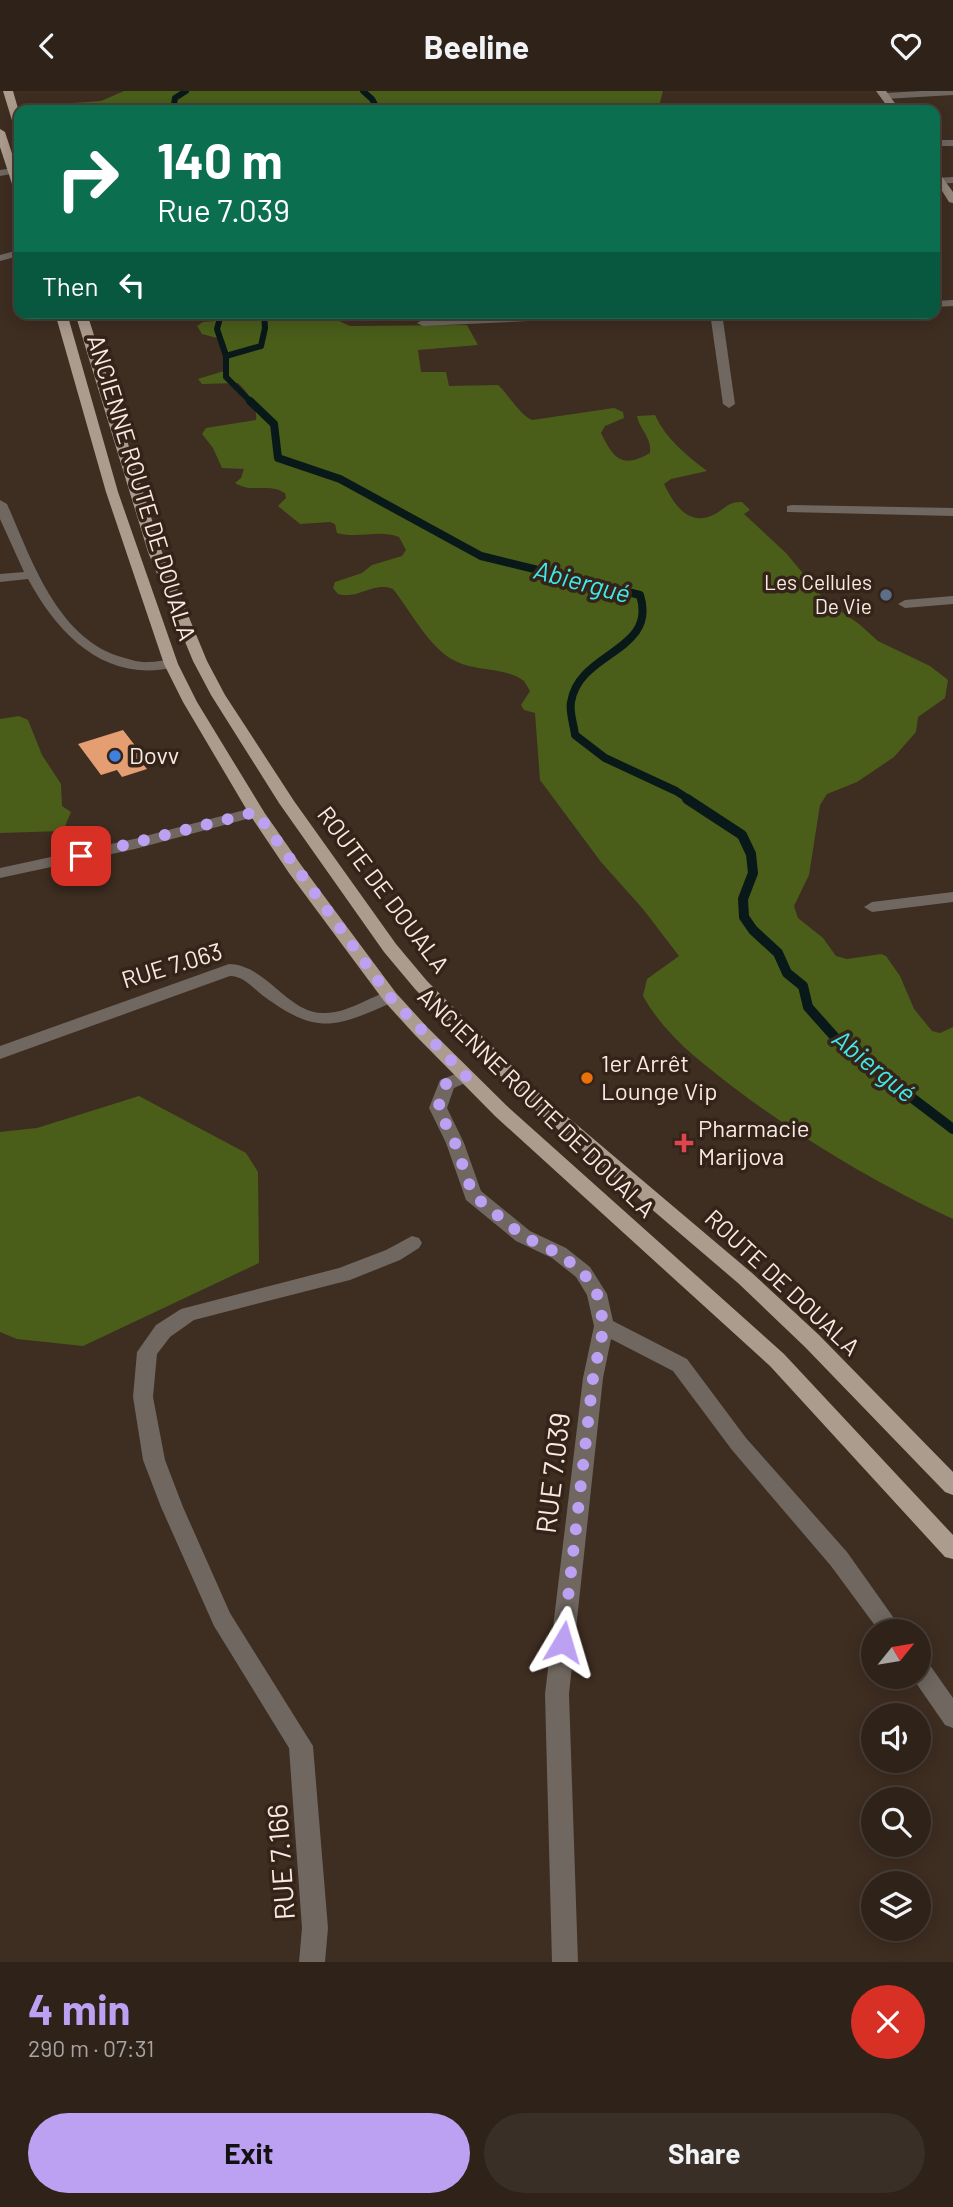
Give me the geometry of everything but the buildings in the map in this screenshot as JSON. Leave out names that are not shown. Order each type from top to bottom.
[{"type":"main road","points":[[8,91],[14,111]]},
{"type":"main road","points":[[0,132],[14,174]]},
{"type":"main road","points":[[943,181],[953,200]]},
{"type":"main road","name":"ANCIENNE ROUTE DE DOUALA","points":[[63,319],[112,492],[171,664],[190,702],[256,812],[390,997],[466,1076],[778,1360],[953,1550]]},
{"type":"main road","name":"ROUTE DE DOUALA","points":[[83,319],[155,552],[200,661],[218,695],[336,874],[390,948],[421,985],[532,1097],[707,1245],[793,1323],[953,1486]]},
{"type":"main road","points":[[190,702],[218,695]]},
{"type":"street","points":[[883,94],[953,92]]},
{"type":"street","points":[[0,173],[13,171]]},
{"type":"street","points":[[423,323],[507,319]]},
{"type":"street","points":[[717,319],[729,404]]},
{"type":"street","points":[[0,504],[32,576],[56,618],[76,637],[121,662],[142,667],[171,664]]},
{"type":"street","points":[[792,509],[953,512]]},
{"type":"street","points":[[0,578],[32,576]]},
{"type":"street","points":[[905,604],[953,600]]},
{"type":"street","points":[[0,873],[135,844],[256,812]]},
{"type":"street","points":[[872,907],[953,897]]},
{"type":"street","name":"RUE 7.063","points":[[0,1053],[229,970],[244,971],[311,1019],[334,1019],[390,997]]},
{"type":"street","name":"RUE 7.039","points":[[466,1076],[446,1084],[438,1108],[455,1143],[473,1195],[523,1236],[559,1254],[583,1272],[597,1294],[604,1326],[593,1378],[557,1695],[565,1962]]},
{"type":"street","name":"RUE 7.166","points":[[313,1962],[316,1928],[303,1759],[296,1733],[222,1619],[172,1507],[155,1460],[143,1397],[148,1352],[163,1331],[188,1314],[343,1275],[393,1255],[412,1243]]},
{"type":"street","points":[[604,1326],[680,1365],[739,1444],[839,1559],[883,1619]]},
{"type":"street","points":[[931,1685],[953,1717]]},
{"type":"green space","points":[[124,91],[663,91],[659,105],[44,105],[101,101]]},
{"type":"green space","points":[[337,319],[350,326],[467,325],[478,345],[418,350],[421,372],[446,372],[449,386],[498,385],[532,420],[614,408],[623,412],[624,418],[605,426],[601,433],[614,454],[625,460],[640,458],[650,453],[649,443],[637,416],[655,415],[684,453],[707,471],[671,479],[664,484],[678,507],[699,518],[717,513],[731,503],[742,502],[750,510],[744,514],[786,553],[826,601],[878,641],[930,666],[948,680],[945,698],[918,717],[916,732],[894,757],[857,782],[827,794],[820,805],[809,875],[794,906],[798,918],[823,938],[836,956],[847,959],[881,954],[886,956],[900,976],[914,1009],[932,1031],[940,1033],[953,1027],[953,1219],[869,1176],[789,1127],[710,1069],[662,1024],[643,996],[647,979],[679,956],[643,909],[601,862],[540,780],[535,713],[524,710],[521,705],[530,691],[524,681],[510,674],[462,664],[451,659],[423,632],[393,589],[379,587],[352,595],[338,594],[333,588],[335,582],[362,573],[372,565],[402,556],[406,550],[399,537],[384,534],[345,535],[337,533],[335,524],[330,522],[300,524],[278,506],[286,498],[285,493],[273,488],[242,486],[235,483],[241,478],[244,469],[222,468],[213,448],[202,434],[206,428],[256,420],[254,405],[238,383],[202,384],[198,379],[224,371],[229,355],[224,340],[202,334],[197,326],[203,322]]},
{"type":"green space","points":[[19,716],[28,720],[42,755],[61,784],[62,806],[71,812],[63,831],[0,833],[0,719]]},
{"type":"green space","points":[[139,1096],[246,1153],[258,1172],[259,1263],[83,1346],[17,1339],[0,1332],[0,1132],[37,1128]]},
{"type":"waterway","points":[[174,105],[175,98],[186,91]]},
{"type":"waterway","name":"Abiergué","points":[[363,91],[375,105]]},
{"type":"waterway","points":[[220,319],[217,329],[226,356]]},
{"type":"waterway","name":"Abiergué","points":[[226,356],[261,346],[264,319]]},
{"type":"waterway","name":"Abiergué","points":[[226,356],[226,377],[250,401]]},
{"type":"waterway","name":"Abiergué","points":[[250,401],[274,424],[278,458],[340,479],[481,556],[640,595],[643,614],[638,629],[588,672],[577,685],[571,702],[575,735],[605,758],[690,800]]},
{"type":"waterway","name":"Abiergué","points":[[687,799],[742,835],[751,854],[753,873],[743,899],[744,917],[753,930],[778,953],[787,973],[803,986],[808,1007],[840,1043],[953,1129]]},
{"type":"place","name":"Les Cellules De Vie","points":[[886,595]]},
{"type":"place","name":"Dovv","points":[[115,756]]},
{"type":"place","name":"1er Arrêt Lounge Vip","points":[[587,1078]]},
{"type":"place","name":"Pharmacie Marijova","points":[[684,1143]]},
{"type":"route","points":[[81,856],[256,812],[390,997],[466,1076],[446,1084],[438,1108],[455,1143],[473,1195],[523,1236],[559,1254],[583,1272],[597,1294],[604,1326],[593,1378],[563,1642]]}]
